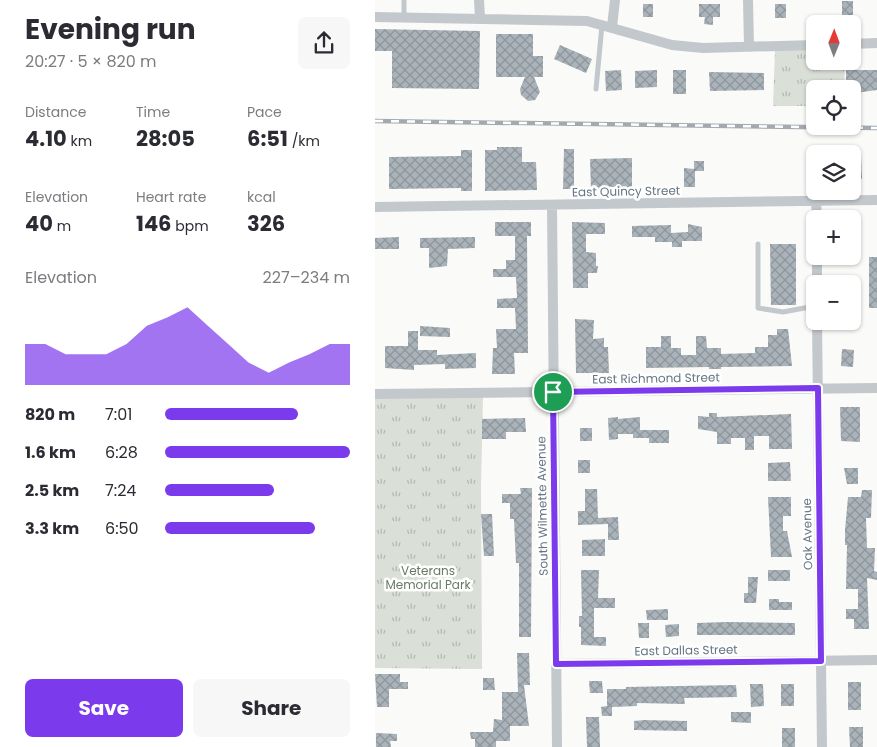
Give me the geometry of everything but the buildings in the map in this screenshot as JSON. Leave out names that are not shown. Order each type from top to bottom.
[{"type":"street","points":[[479,0],[479,18]]},
{"type":"street","points":[[607,26],[615,0]]},
{"type":"street","points":[[749,0],[749,47]]},
{"type":"street","points":[[375,17],[552,19],[607,26],[672,45],[703,48],[806,45]]},
{"type":"street","points":[[861,44],[877,43]]},
{"type":"street","name":"East Quincy Street","points":[[375,207],[877,200]]},
{"type":"street","points":[[816,202],[816,210]]},
{"type":"street","name":"South Wilmette Avenue","points":[[551,205],[557,747]]},
{"type":"street","name":"Oak Avenue","points":[[817,330],[822,747]]},
{"type":"street","name":"East Richmond Street","points":[[375,394],[877,388]]},
{"type":"street","name":"East Dallas Street","points":[[556,664],[877,660]]},
{"type":"lane","points":[[404,0],[404,17]]},
{"type":"lane","points":[[596,89],[607,26]]},
{"type":"lane","points":[[758,244],[758,308],[783,312],[806,308]]},
{"type":"green space","points":[[806,49],[806,70],[845,70],[844,80],[806,80],[806,106],[773,106],[775,50]]},
{"type":"green space","name":"Veterans Memorial Park","points":[[483,397],[481,485],[482,669],[375,668],[375,398]]},
{"type":"railway","points":[[375,121],[877,128]]},
{"type":"route","points":[[818,388],[821,661],[556,664],[553,392],[818,388]]}]
